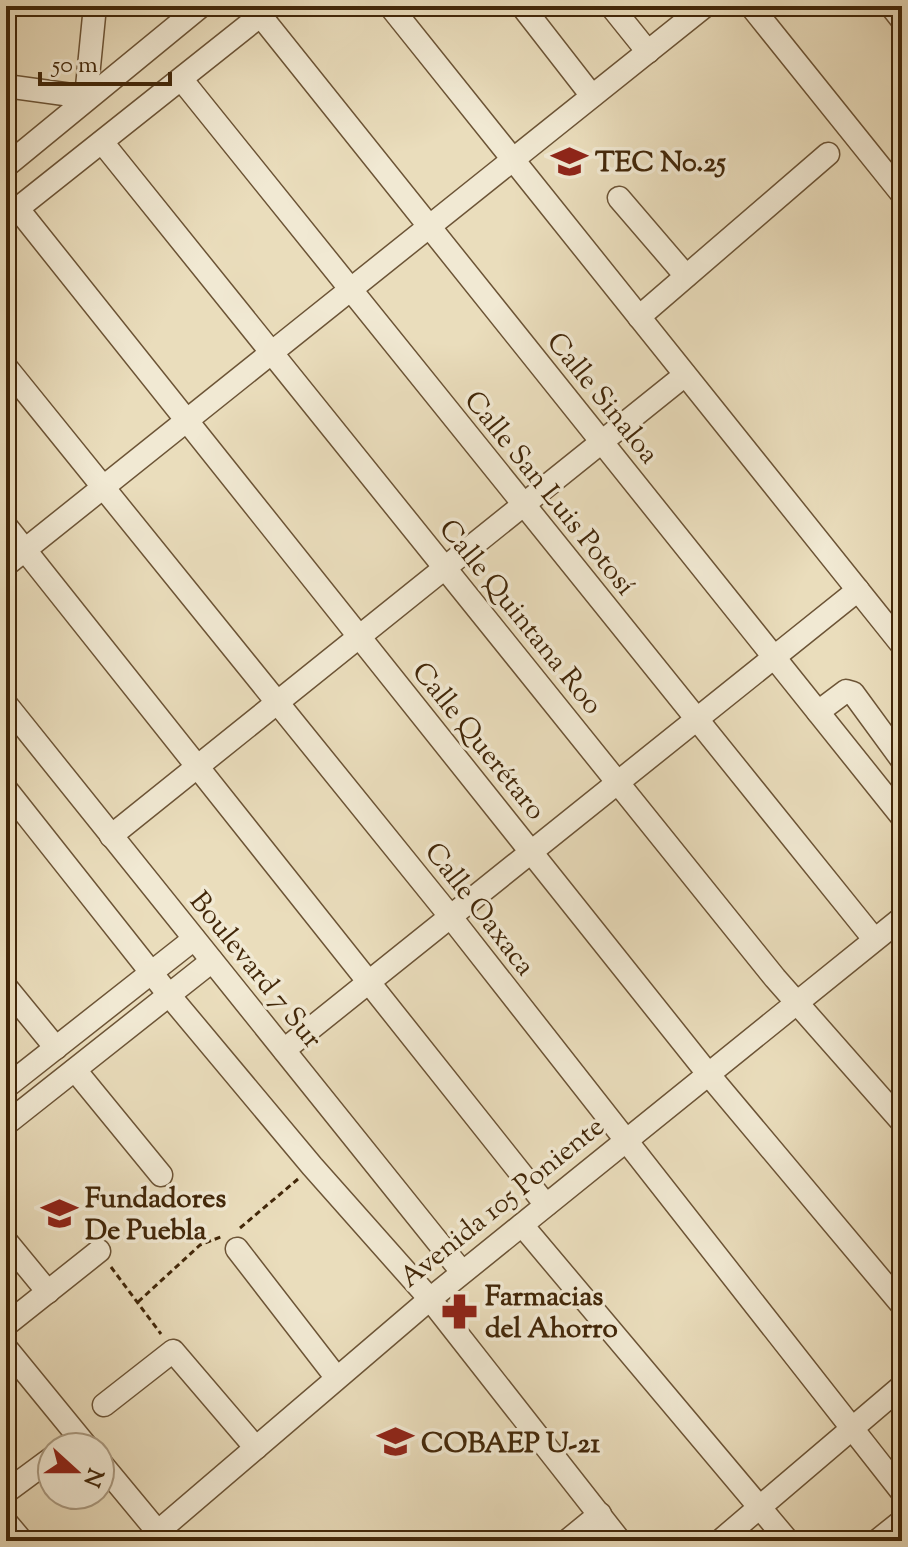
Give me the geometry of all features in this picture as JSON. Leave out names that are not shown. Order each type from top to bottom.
[{"type":"street","points":[[86,97],[95,6]]},
{"type":"street","points":[[168,31],[169,6]]},
{"type":"street","points":[[6,166],[86,97],[201,6]]},
{"type":"street","points":[[390,6],[902,645]]},
{"type":"street","points":[[522,6],[592,96]]},
{"type":"street","points":[[611,6],[648,52]]},
{"type":"street","points":[[6,565],[352,292],[705,6]]},
{"type":"street","points":[[751,6],[902,194]]},
{"type":"street","points":[[891,6],[902,20]]},
{"type":"street","points":[[12,213],[266,11]]},
{"type":"street","name":"Calle Sinaloa","points":[[266,11],[430,227],[902,817]]},
{"type":"street","name":"Calle San Luis Potosí","points":[[182,80],[874,939]]},
{"type":"street","points":[[6,86],[86,97]]},
{"type":"street","name":"Calle Quintana Roo","points":[[102,142],[617,783],[796,1002],[902,1122]]},
{"type":"street","points":[[639,317],[828,154]]},
{"type":"street","points":[[619,198],[686,276]]},
{"type":"street","name":"Calle Querétaro","points":[[12,213],[187,421],[709,1075],[902,1305]]},
{"type":"street","name":"Calle Oaxaca","points":[[6,367],[450,916],[902,1492]]},
{"type":"street","points":[[111,836],[685,375]]},
{"type":"street","points":[[6,526],[546,1205]]},
{"type":"street","points":[[284,1050],[858,590]]},
{"type":"street","points":[[818,712],[846,691],[853,693],[902,760]]},
{"type":"street","name":"Boulevard 7 Sur","points":[[6,704],[462,1272]]},
{"type":"street","points":[[7,792],[169,995],[312,1166],[430,1299],[620,1541]]},
{"type":"street","name":"Avenida 105 Poniente","points":[[153,1537],[462,1272],[874,939],[899,926]]},
{"type":"street","points":[[27,1107],[8,1086],[194,939]]},
{"type":"street","points":[[6,1124],[212,961]]},
{"type":"street","points":[[6,987],[56,1048]]},
{"type":"street","points":[[75,1070],[161,1175]]},
{"type":"street","points":[[522,1225],[788,1541]]},
{"type":"street","points":[[6,1241],[48,1292]]},
{"type":"street","points":[[237,1249],[336,1377]]},
{"type":"street","points":[[6,1325],[99,1251]]},
{"type":"street","points":[[6,1348],[74,1431]]},
{"type":"street","points":[[104,1405],[173,1351],[256,1448]]},
{"type":"street","points":[[720,1541],[902,1386]]},
{"type":"street","points":[[6,1492],[36,1470]]},
{"type":"street","points":[[116,1485],[153,1537]]},
{"type":"street","points":[[567,1541],[600,1514]]},
{"type":"street","points":[[877,1541],[902,1521]]},
{"type":"street","points":[[6,1522],[22,1541]]},
{"type":"path","points":[[99,1251],[173,1351]]},
{"type":"place","name":"TEC N0.25","points":[[569,161]]},
{"type":"place","name":"Fundadores De Puebla","points":[[59,1213]]},
{"type":"place","name":"Farmacias del Ahorro","points":[[459,1311]]},
{"type":"place","name":"COBAEP U-21","points":[[395,1442]]}]
